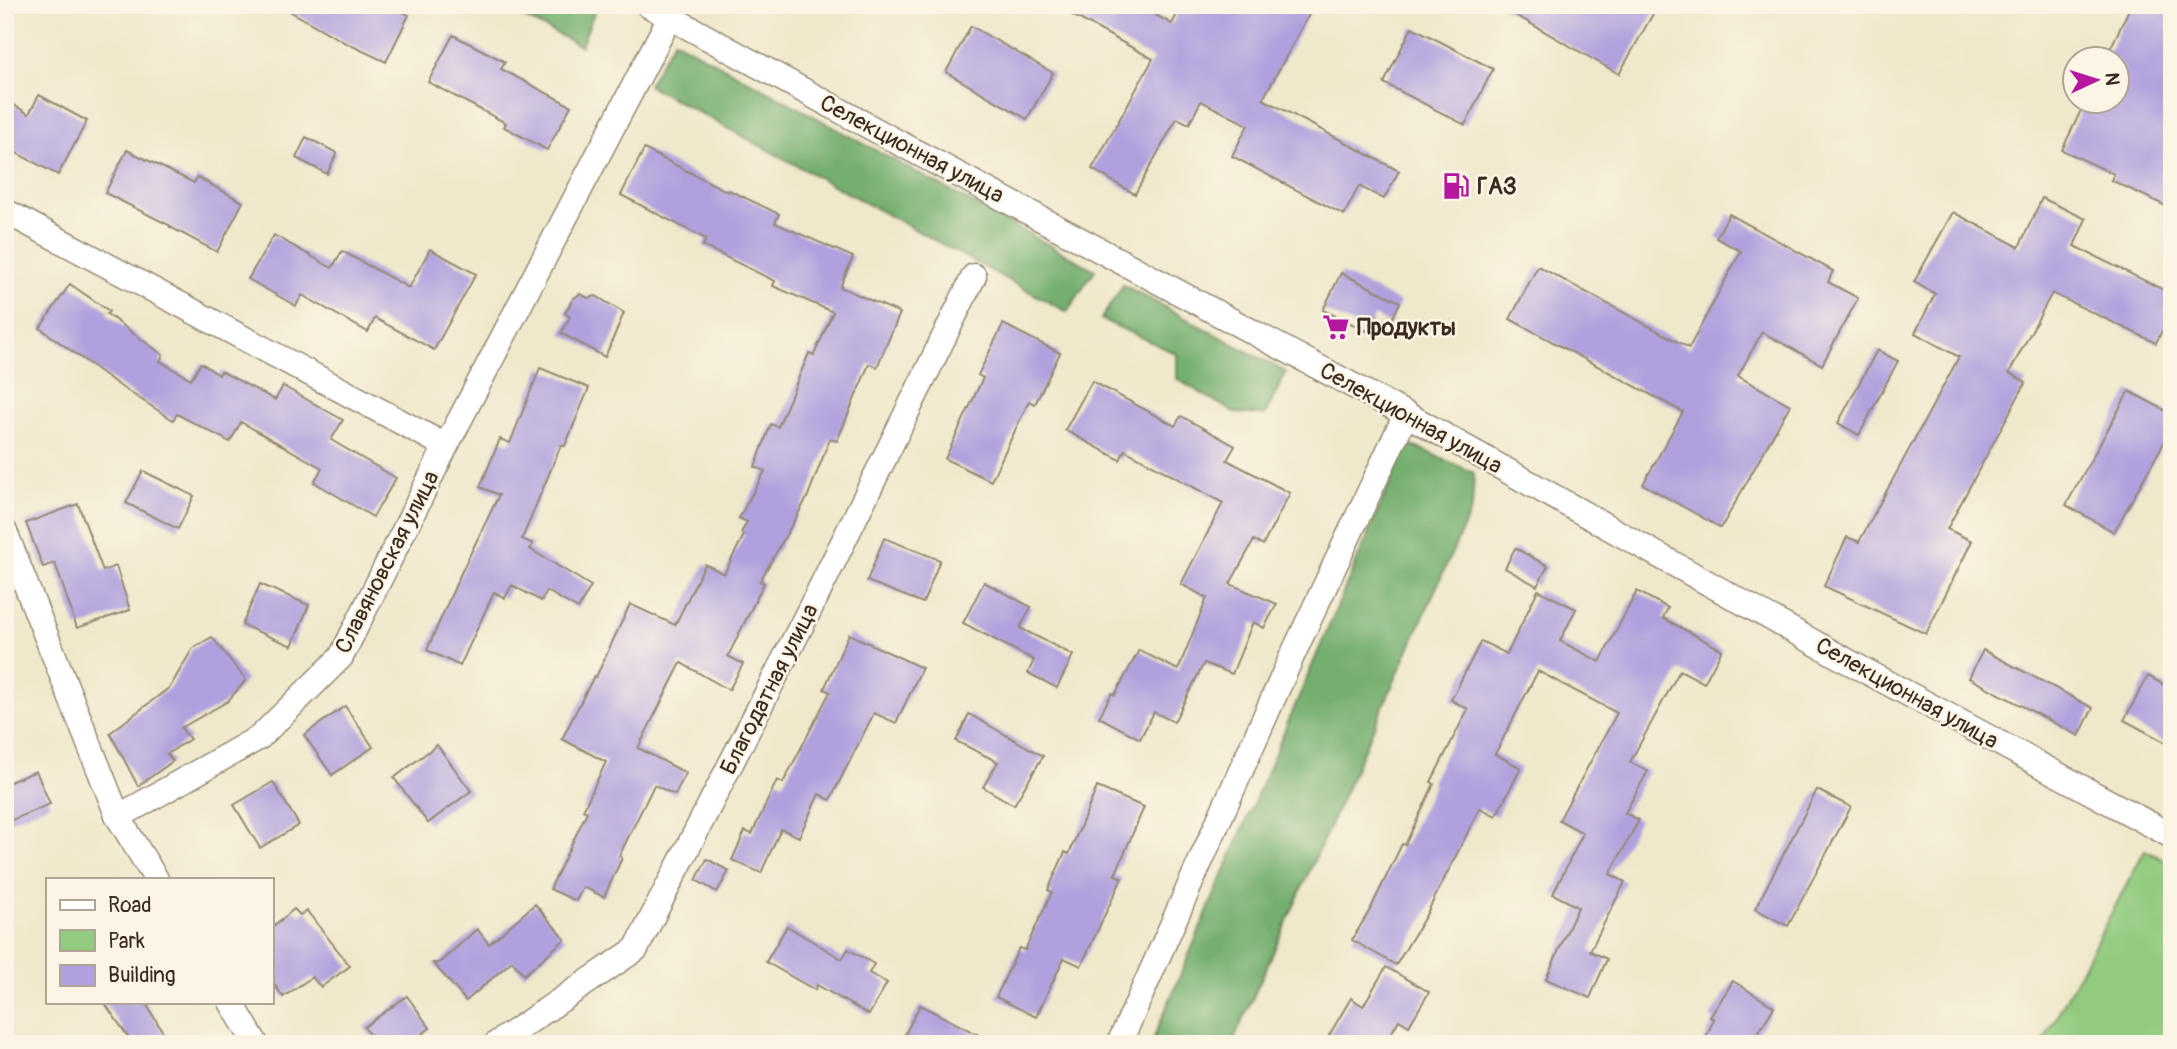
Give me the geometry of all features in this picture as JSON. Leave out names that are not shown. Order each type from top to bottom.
[{"type":"street","name":"Селекционная улица","points":[[659,11],[902,145],[1406,414],[1849,662],[2172,836]]},
{"type":"street","name":"Славяновская улица","points":[[118,817],[260,737],[341,657],[659,11]]},
{"type":"street","name":"Славяновская улица","points":[[5,211],[446,446]]},
{"type":"street","name":"Благодатная улица","points":[[496,1044],[636,949],[811,607],[974,276]]},
{"type":"street","points":[[1119,1044],[1292,656],[1406,414]]},
{"type":"street","points":[[5,533],[118,817],[155,878]]},
{"type":"street","points":[[232,1004],[256,1044]]},
{"type":"green space","points":[[499,5],[597,5],[581,46]]},
{"type":"green space","points":[[674,40],[1095,270],[1067,312],[648,85]]},
{"type":"green space","points":[[1123,285],[1286,372],[1265,415],[1235,413],[1177,379],[1177,354],[1101,319]]},
{"type":"green space","points":[[1407,443],[1474,473],[1472,508],[1232,1044],[1151,1044]]},
{"type":"green space","points":[[2145,850],[2172,864],[2172,1044],[2042,1044]]},
{"type":"building","points":[[279,5],[388,5],[409,15],[386,62]]},
{"type":"building","points":[[1054,5],[1137,5],[1172,24],[1182,5],[1314,5],[1263,99],[1399,171],[1384,199],[1359,186],[1344,215],[1232,156],[1248,125],[1201,101],[1189,124],[1177,118],[1135,194],[1092,169],[1153,59]]},
{"type":"building","points":[[1498,5],[1658,5],[1619,74]]},
{"type":"building","points":[[2131,5],[2172,5],[2172,209],[2111,180],[2114,174],[2062,150],[2078,116],[2132,116],[2132,46],[2112,46]]},
{"type":"building","points":[[971,26],[1053,73],[1027,119],[946,72]]},
{"type":"building","points":[[1412,27],[1493,69],[1465,125],[1384,83]]},
{"type":"building","points":[[453,35],[505,62],[501,69],[571,106],[547,150],[504,127],[506,123],[428,82]]},
{"type":"building","points":[[39,95],[87,121],[58,175],[5,147],[5,100],[29,114]]},
{"type":"building","points":[[306,137],[337,153],[327,174],[296,158]]},
{"type":"building","points":[[644,149],[728,192],[729,190],[779,214],[775,223],[853,257],[840,287],[900,313],[877,367],[869,364],[837,441],[830,439],[807,498],[760,581],[764,583],[728,656],[743,664],[729,690],[681,663],[638,748],[686,773],[675,795],[654,785],[619,856],[622,858],[604,897],[583,887],[576,901],[550,889],[587,812],[583,810],[606,762],[562,739],[594,676],[596,677],[630,604],[675,625],[705,564],[724,574],[744,535],[741,533],[747,522],[739,518],[765,471],[755,467],[771,424],[778,427],[809,353],[814,355],[833,312],[773,286],[775,281],[703,246],[706,239],[621,195]]},
{"type":"building","points":[[127,150],[194,183],[197,177],[243,202],[217,252],[105,193]]},
{"type":"building","points":[[2042,198],[2086,219],[2074,246],[2172,294],[2172,311],[2156,343],[2052,293],[2009,373],[2026,382],[1947,529],[1972,541],[1926,634],[1824,586],[1847,537],[1859,542],[1959,357],[1915,333],[1935,294],[1914,282],[1953,212],[2019,247]]},
{"type":"building","points":[[1729,214],[1833,271],[1828,282],[1858,298],[1822,365],[1762,332],[1738,376],[1790,405],[1721,528],[1643,484],[1683,412],[1510,319],[1538,266],[1689,348],[1741,251],[1716,238]]},
{"type":"building","points":[[274,235],[332,268],[342,251],[409,288],[430,249],[476,274],[434,350],[375,318],[368,332],[302,295],[296,306],[248,279]]},
{"type":"building","points":[[1341,273],[1400,302],[1390,324],[1375,316],[1367,331],[1323,310]]},
{"type":"building","points":[[70,284],[109,311],[107,314],[163,355],[160,361],[191,379],[201,363],[219,375],[221,371],[275,400],[283,386],[343,420],[331,440],[396,478],[373,517],[314,482],[322,468],[241,422],[230,442],[177,414],[173,420],[120,386],[40,328]]},
{"type":"building","points":[[580,294],[588,298],[596,296],[624,313],[605,357],[561,333],[570,317],[565,313],[573,299]]},
{"type":"building","points":[[1003,324],[1060,353],[1035,404],[1029,401],[991,481],[945,459],[983,378],[978,375]]},
{"type":"building","points":[[1877,350],[1898,361],[1859,435],[1838,423]]},
{"type":"building","points":[[540,368],[589,388],[565,446],[561,445],[522,539],[533,544],[530,549],[591,586],[578,609],[547,591],[541,601],[512,585],[505,598],[494,592],[460,666],[427,650],[499,495],[480,487],[500,439],[510,443]]},
{"type":"building","points":[[1092,381],[1175,426],[1181,416],[1235,446],[1227,460],[1290,493],[1263,545],[1254,540],[1230,584],[1277,604],[1264,628],[1253,622],[1232,674],[1204,663],[1174,722],[1154,712],[1140,739],[1099,717],[1112,693],[1115,695],[1139,650],[1178,670],[1207,598],[1181,584],[1223,503],[1125,450],[1120,460],[1065,430]]},
{"type":"building","points":[[2129,391],[2172,414],[2172,428],[2114,532],[2066,505]]},
{"type":"building","points":[[143,471],[194,496],[178,529],[126,503]]},
{"type":"building","points":[[78,504],[103,571],[116,566],[130,610],[77,628],[55,563],[43,567],[26,523]]},
{"type":"building","points":[[884,538],[940,560],[923,603],[867,581]]},
{"type":"building","points":[[1515,548],[1548,566],[1537,586],[1505,568]]},
{"type":"building","points":[[984,582],[1031,607],[1020,628],[1073,655],[1057,688],[1028,673],[1034,660],[963,623]]},
{"type":"building","points":[[260,584],[309,605],[292,646],[242,625]]},
{"type":"building","points":[[1538,590],[1576,609],[1560,641],[1600,662],[1637,591],[1668,608],[1663,618],[1722,650],[1704,683],[1680,670],[1630,762],[1648,771],[1625,813],[1639,820],[1610,874],[1625,882],[1590,951],[1607,959],[1590,998],[1546,979],[1578,907],[1553,894],[1583,833],[1559,820],[1617,713],[1538,671],[1495,754],[1521,768],[1496,816],[1480,808],[1426,915],[1396,965],[1352,940],[1402,844],[1405,845],[1434,784],[1431,782],[1468,709],[1451,700],[1481,641],[1507,654]]},
{"type":"building","points":[[849,634],[922,668],[896,723],[874,713],[830,800],[819,794],[799,837],[781,829],[761,873],[732,860],[745,831],[752,834],[777,780],[783,783],[830,692],[824,689]]},
{"type":"building","points":[[212,637],[246,680],[228,701],[181,728],[190,739],[167,754],[173,761],[138,786],[110,733],[170,687],[193,648]]},
{"type":"building","points":[[1983,650],[2093,708],[2079,736],[1969,678]]},
{"type":"building","points":[[2148,676],[2172,689],[2172,746],[2124,720]]},
{"type":"building","points":[[345,706],[373,747],[332,775],[304,735]]},
{"type":"building","points":[[969,714],[1043,756],[1014,805],[983,787],[998,762],[956,741]]},
{"type":"building","points":[[437,745],[471,791],[428,823],[394,778]]},
{"type":"building","points":[[36,771],[50,804],[5,823],[5,784]]},
{"type":"building","points":[[273,782],[299,825],[260,848],[234,805]]},
{"type":"building","points":[[1097,787],[1144,807],[1115,875],[1122,878],[1081,966],[1064,958],[1036,1017],[996,997],[1019,948],[1025,950],[1052,892],[1048,890],[1065,852],[1069,854]]},
{"type":"building","points":[[1817,790],[1851,807],[1788,926],[1755,909]]},
{"type":"building","points":[[707,859],[729,871],[717,892],[696,880]]},
{"type":"building","points":[[535,904],[565,939],[524,975],[512,961],[466,1001],[433,963],[439,963],[477,929],[489,944]]},
{"type":"building","points":[[294,909],[300,915],[307,911],[350,966],[321,987],[312,977],[283,997],[273,982],[273,926]]},
{"type":"building","points":[[787,926],[842,959],[848,949],[874,964],[869,973],[887,983],[869,1015],[817,985],[815,990],[766,962]]},
{"type":"building","points":[[1386,967],[1429,992],[1409,1026],[1399,1020],[1385,1044],[1324,1044],[1351,998],[1363,1006]]},
{"type":"building","points":[[1733,981],[1774,1007],[1751,1044],[1703,1044],[1714,1019],[1710,1017]]},
{"type":"building","points":[[407,996],[430,1028],[409,1044],[376,1044],[364,1027]]},
{"type":"building","points":[[105,1004],[146,1004],[170,1044],[133,1044]]},
{"type":"building","points":[[920,1005],[996,1044],[900,1044]]},
{"type":"place","name":"ГАЗ","points":[[1456,186]]},
{"type":"place","name":"Продукты","points":[[1336,327]]}]
